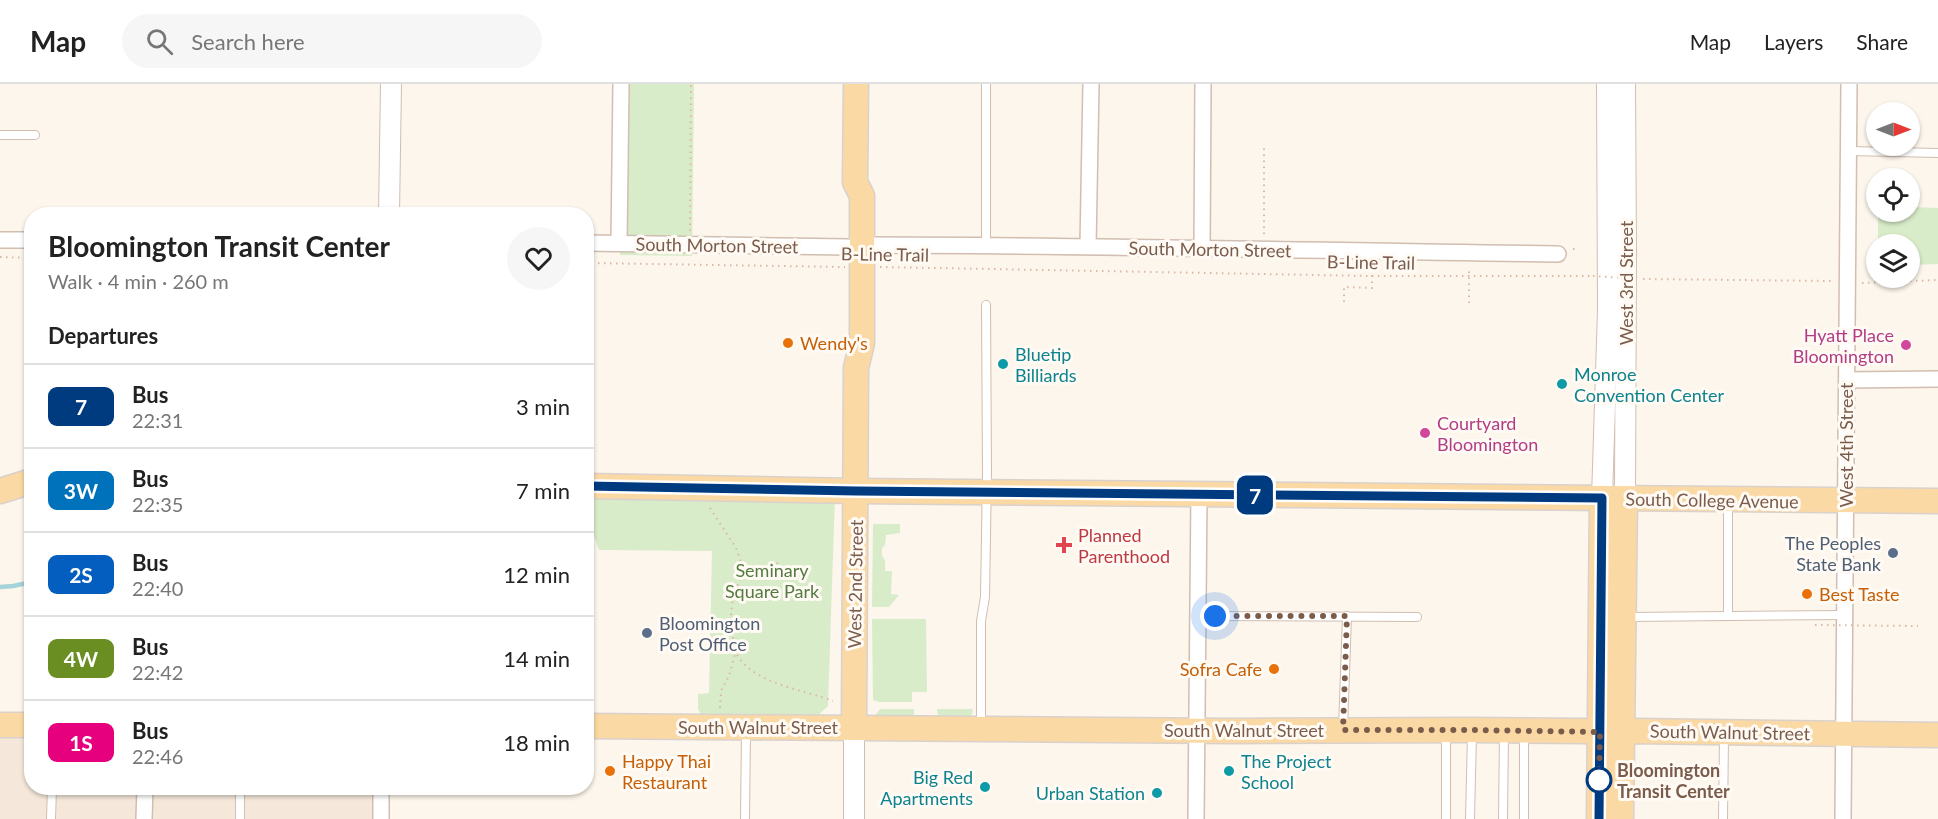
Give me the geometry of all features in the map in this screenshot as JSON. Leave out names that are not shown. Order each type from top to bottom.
[{"type":"main road","name":"West 2nd Street","points":[[854,727],[856,368],[848,344],[855,267],[848,195],[855,182],[856,84]]},
{"type":"main road","points":[[0,491],[24,484]]},
{"type":"main road","name":"South College Avenue","points":[[594,486],[856,491],[1938,501]]},
{"type":"main road","name":"West 3rd Street","points":[[1611,733],[1623,617],[1613,498]]},
{"type":"main road","name":"West 3rd Street","points":[[1611,733],[1613,498]]},
{"type":"main road","points":[[0,725],[24,725]]},
{"type":"main road","name":"South Walnut Street","points":[[594,726],[1514,730],[1611,733],[1636,731],[1938,735]]},
{"type":"main road","points":[[1599,819],[1611,733]]},
{"type":"main road","points":[[1611,733],[1621,819]]},
{"type":"street","points":[[389,207],[391,84]]},
{"type":"street","points":[[619,243],[621,84]]},
{"type":"street","points":[[1088,246],[1091,84]]},
{"type":"street","points":[[1202,249],[1203,84]]},
{"type":"street","name":"West 3rd Street","points":[[1607,84],[1613,498]]},
{"type":"street","name":"West 3rd Street","points":[[1613,498],[1626,249],[1625,84]]},
{"type":"street","name":"West 4th Street","points":[[1843,819],[1849,84]]},
{"type":"street","points":[[0,240],[24,240]]},
{"type":"street","name":"South Morton Street","points":[[594,243],[690,244],[855,267],[986,244],[1558,254]]},
{"type":"street","points":[[1847,380],[1938,379]]},
{"type":"street","points":[[0,480],[24,481]]},
{"type":"street","points":[[1196,819],[1199,494]]},
{"type":"street","points":[[854,727],[854,819]]},
{"type":"street","points":[[144,819],[145,795]]},
{"type":"street","points":[[381,795],[381,819]]},
{"type":"lane","points":[[986,84],[986,244]]},
{"type":"lane","points":[[0,135],[35,135]]},
{"type":"lane","points":[[1849,151],[1938,153]]},
{"type":"lane","points":[[981,729],[981,621],[985,597],[987,492],[986,305]]},
{"type":"lane","points":[[1728,500],[1728,616]]},
{"type":"lane","points":[[1623,617],[1845,615]]},
{"type":"lane","points":[[1197,616],[1417,617]]},
{"type":"lane","points":[[1343,730],[1347,616]]},
{"type":"lane","points":[[745,819],[747,727]]},
{"type":"lane","points":[[1446,730],[1446,819]]},
{"type":"lane","points":[[1470,819],[1472,730]]},
{"type":"lane","points":[[1503,819],[1514,730]]},
{"type":"lane","points":[[1514,730],[1524,819]]},
{"type":"lane","points":[[1723,819],[1724,732]]},
{"type":"lane","points":[[51,819],[52,795]]},
{"type":"lane","points":[[240,795],[240,819]]},
{"type":"path","points":[[690,244],[691,84]]},
{"type":"path","points":[[1264,147],[1264,235]]},
{"type":"path","points":[[1344,302],[1344,287],[1372,288],[1373,252]]},
{"type":"path","points":[[1469,253],[1469,303]]},
{"type":"path","points":[[0,257],[24,258]]},
{"type":"path","name":"B-Line Trail","points":[[594,263],[1371,276],[1593,276],[1640,279],[1848,282],[1938,280]]},
{"type":"path","points":[[710,508],[736,548],[745,573]]},
{"type":"path","points":[[778,563],[751,569],[739,582],[732,608],[732,628],[736,651],[745,664],[763,677],[833,701]]},
{"type":"path","points":[[1815,625],[1918,626]]},
{"type":"path","points":[[720,712],[721,691],[729,676],[736,651]]},
{"type":"shaded area","points":[[0,729],[24,729],[24,795],[380,795],[380,819],[0,819]]},
{"type":"green space","points":[[621,84],[694,84],[692,256],[620,255]]},
{"type":"green space","points":[[1920,207],[1938,208],[1938,264],[1920,265],[1920,234],[1878,234],[1878,222],[1920,222]]},
{"type":"green space","name":"Seminary Square Park","points":[[835,495],[828,706],[814,719],[701,715],[698,709],[698,694],[709,693],[712,551],[599,550],[594,536],[594,498]]},
{"type":"green space","points":[[873,524],[900,524],[900,533],[886,535],[885,545],[882,548],[885,571],[892,571],[891,594],[899,595],[889,607],[872,607]]},
{"type":"green space","points":[[872,619],[926,619],[927,692],[912,692],[912,702],[873,700]]},
{"type":"green space","points":[[880,709],[914,709],[914,717],[874,717]]},
{"type":"green space","points":[[937,709],[973,709],[970,716],[943,718],[938,716]]},
{"type":"waterway","points":[[0,587],[24,584]]},
{"type":"bus line","name":"7","points":[[594,486],[1602,498],[1599,819]]},
{"type":"place","name":"Wendy's","points":[[788,343]]},
{"type":"place","name":"Hyatt Place Bloomington","points":[[1906,345]]},
{"type":"place","name":"Bluetip Billiards","points":[[1003,364]]},
{"type":"place","name":"Monroe Convention Center","points":[[1562,384]]},
{"type":"place","name":"Courtyard Bloomington","points":[[1425,433]]},
{"type":"place","name":"Planned Parenthood","points":[[1064,545]]},
{"type":"place","name":"The Peoples State Bank","points":[[1893,553]]},
{"type":"place","name":"Best Taste","points":[[1807,594]]},
{"type":"place","name":"Bloomington Post Office","points":[[647,633]]},
{"type":"place","name":"Sofra Cafe","points":[[1274,669]]},
{"type":"place","name":"Happy Thai Restaurant","points":[[610,771]]},
{"type":"place","name":"The Project School","points":[[1229,771]]},
{"type":"place","name":"Bloomington Transit Center","points":[[1599,780]]},
{"type":"place","name":"Big Red Apartments","points":[[985,787]]},
{"type":"place","name":"Urban Station","points":[[1157,793]]},
{"type":"route","points":[[1215,616],[1347,616],[1343,730],[1600,732],[1599,780]]}]
